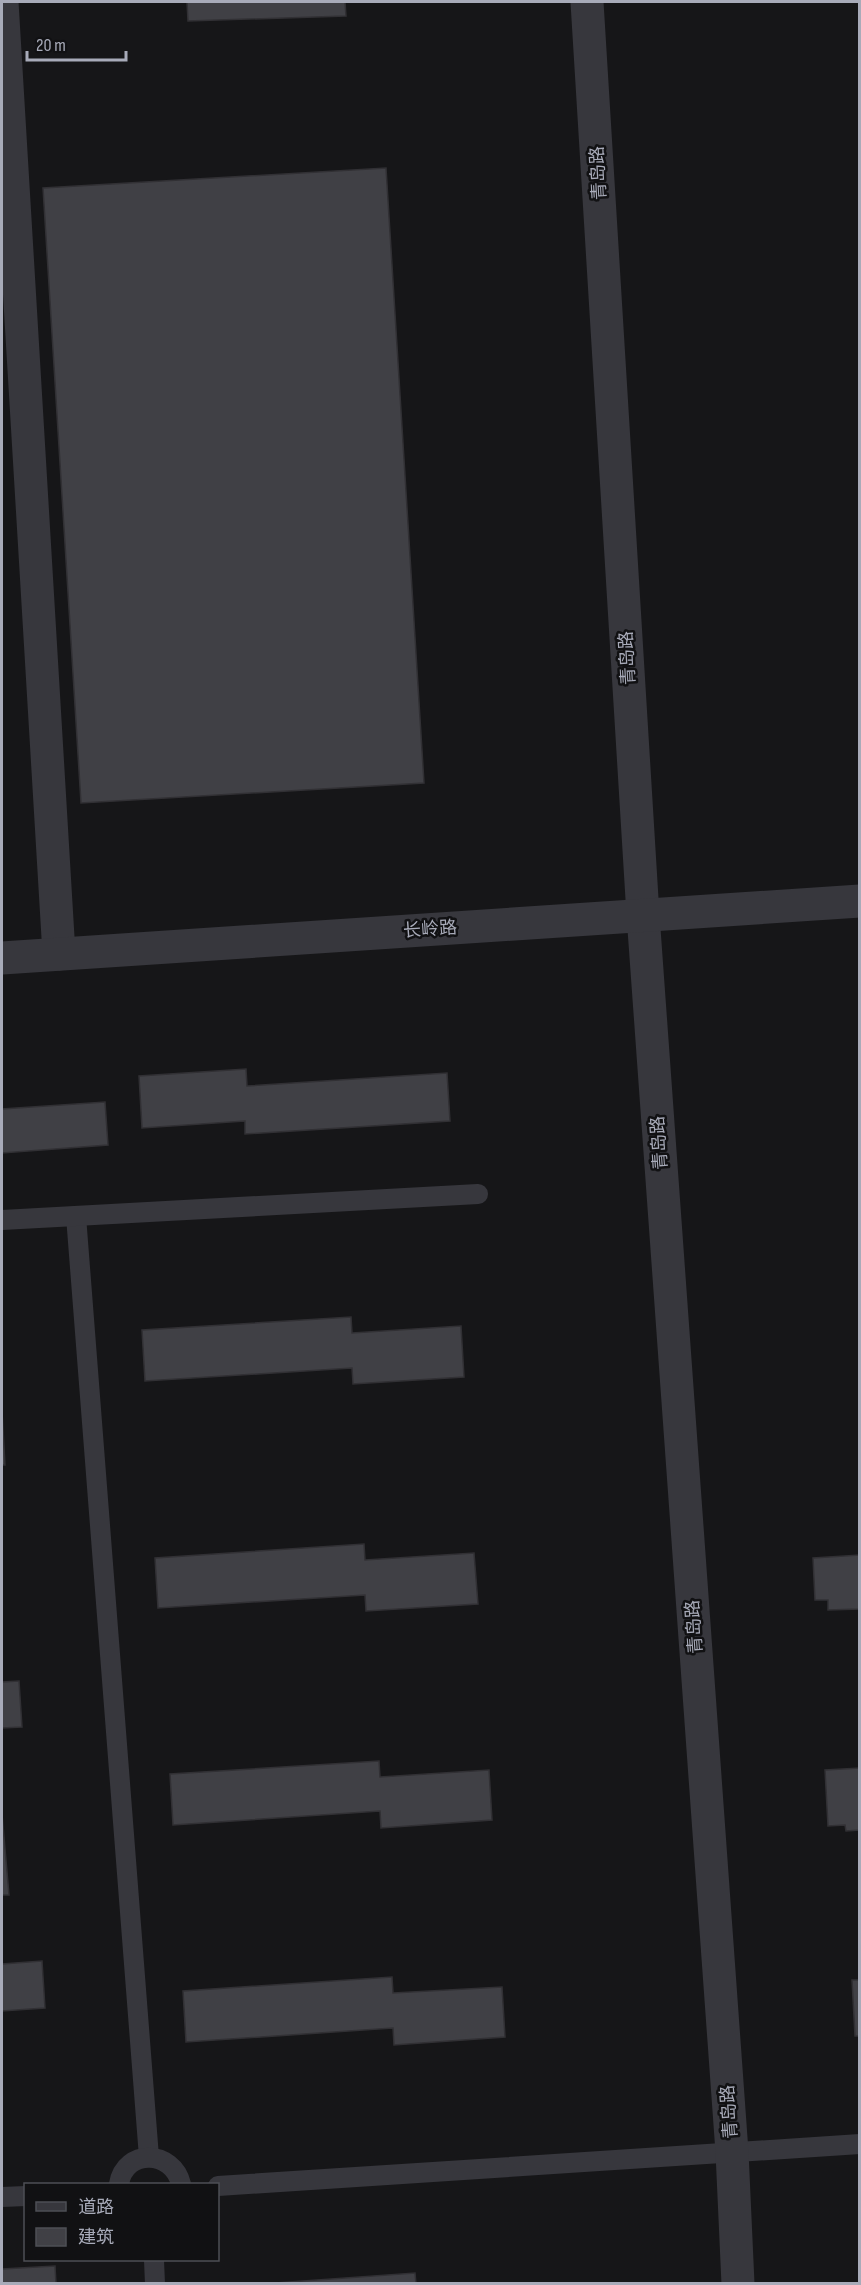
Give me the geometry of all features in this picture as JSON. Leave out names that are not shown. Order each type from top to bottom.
[{"type":"street","points":[[2,2],[59,954]]},
{"type":"street","name":"青岛路","points":[[587,2],[643,915],[732,2152],[738,2283]]},
{"type":"street","name":"长岭路","points":[[2,958],[860,902]]},
{"type":"lane","points":[[2,1220],[478,1194]]},
{"type":"lane","points":[[76,1216],[149,2157]]},
{"type":"lane","points":[[219,2186],[860,2144]]},
{"type":"lane","points":[[119,2183],[126,2168],[137,2160],[149,2157],[161,2159],[172,2165],[179,2175],[181,2183]]},
{"type":"lane","points":[[2,2198],[24,2196]]},
{"type":"lane","points":[[154,2261],[155,2283]]},
{"type":"building","points":[[187,2],[345,2],[346,16],[188,21]]},
{"type":"building","points":[[386,168],[424,783],[81,803],[43,188]]},
{"type":"building","points":[[246,1069],[247,1086],[447,1073],[450,1121],[245,1134],[245,1121],[142,1128],[139,1076]]},
{"type":"building","points":[[105,1102],[108,1145],[2,1153],[2,1109]]},
{"type":"building","points":[[351,1317],[352,1333],[461,1326],[464,1377],[353,1384],[352,1368],[145,1381],[142,1330]]},
{"type":"building","points":[[2,1411],[5,1465],[2,1465]]},
{"type":"building","points":[[364,1544],[365,1560],[474,1553],[478,1604],[366,1611],[365,1595],[158,1608],[155,1558]]},
{"type":"building","points":[[860,1555],[860,1609],[828,1610],[828,1600],[815,1600],[813,1558]]},
{"type":"building","points":[[19,1681],[22,1727],[2,1728],[2,1682]]},
{"type":"building","points":[[379,1761],[380,1777],[489,1770],[492,1820],[381,1828],[380,1811],[173,1825],[170,1774]]},
{"type":"building","points":[[860,1768],[860,1830],[846,1831],[845,1825],[828,1826],[825,1770]]},
{"type":"building","points":[[2,1814],[9,1895],[2,1895]]},
{"type":"building","points":[[42,1961],[45,2008],[2,2011],[2,1964]]},
{"type":"building","points":[[392,1977],[393,1993],[502,1987],[505,2037],[394,2045],[393,2028],[186,2042],[183,1991]]},
{"type":"building","points":[[852,1980],[860,1980],[860,2036],[855,2036]]},
{"type":"building","points":[[55,2266],[56,2284],[2,2284],[2,2269]]},
{"type":"building","points":[[415,2273],[416,2284],[261,2284]]}]
